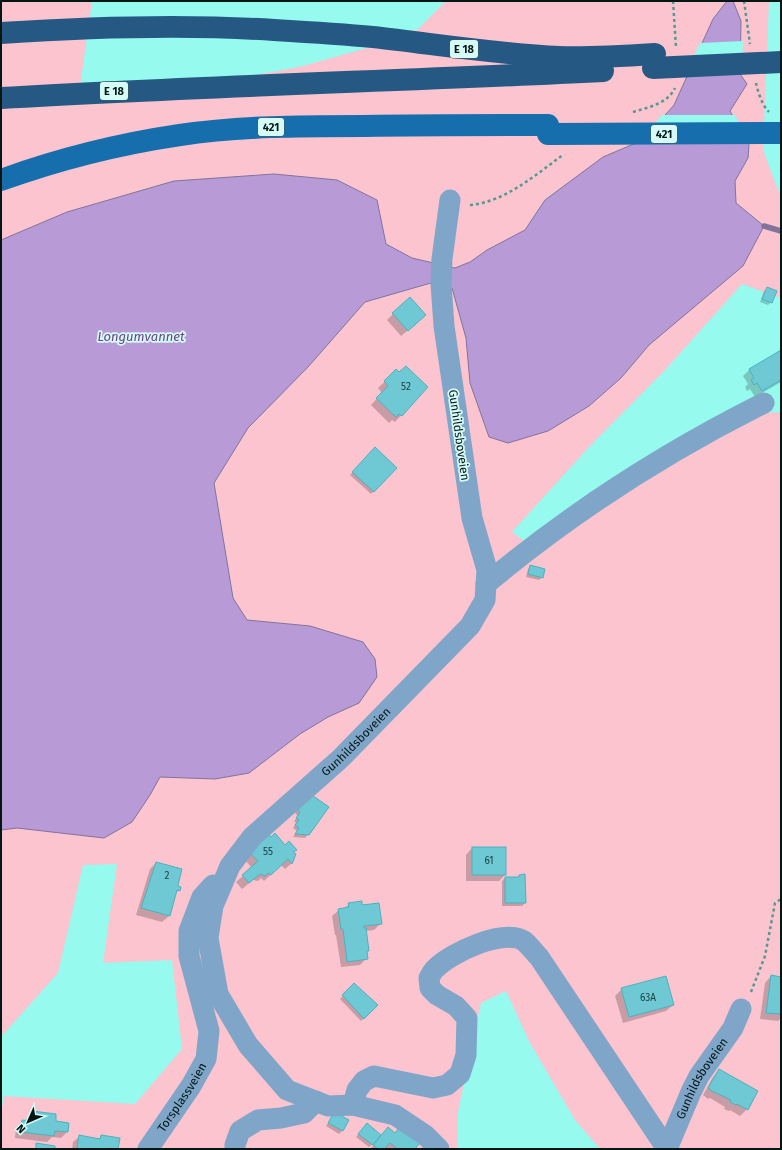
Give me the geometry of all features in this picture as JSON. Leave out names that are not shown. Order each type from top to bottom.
[{"type":"highway","name":"E 18","points":[[1,33],[125,27],[200,26],[273,29],[372,37],[477,50],[560,57],[654,61],[781,62]]},
{"type":"highway","name":"E 18","points":[[1,98],[141,90],[490,77],[781,47]]},
{"type":"main road","name":"421","points":[[1,190],[47,174],[84,164],[155,148],[206,141],[326,135],[778,124]]},
{"type":"main road","name":"421","points":[[1,180],[61,160],[103,149],[205,132],[274,127],[326,126],[548,130]]},
{"type":"street","name":"Gunhildsboveien","points":[[439,1149],[425,1135],[394,1115],[353,1105],[328,1106],[287,1090],[248,1045],[218,994],[208,938],[213,906],[230,866],[252,837],[340,759],[470,626],[485,600],[487,570],[472,518],[444,326],[441,284],[442,260],[450,200]]},
{"type":"street","points":[[486,584],[519,556],[583,508],[658,460],[724,423],[764,403]]},
{"type":"street","name":"Torsplassveien","points":[[148,1149],[191,1086],[206,1059],[209,1031],[189,956],[189,931],[202,897],[230,866]]},
{"type":"street","points":[[353,1105],[360,1085],[364,1081],[374,1076],[433,1088],[447,1085],[460,1074],[466,1055],[467,1018],[456,1006],[437,995],[430,988],[429,978],[435,968],[453,955],[481,942],[511,937],[523,941],[539,956],[667,1149]]},
{"type":"street","name":"Gunhildsboveien","points":[[667,1149],[690,1092],[699,1076],[733,1028],[741,1009]]},
{"type":"street","points":[[235,1149],[240,1131],[258,1120],[281,1118],[304,1113],[316,1101]]},
{"type":"path","points":[[757,89],[766,109],[778,124]]},
{"type":"path","points":[[741,1009],[754,986],[765,956],[776,903],[781,899]]},
{"type":"shaded area","points":[[1,1],[92,1],[79,94],[186,88],[299,67],[395,40],[395,32],[417,30],[446,1],[727,1],[713,19],[674,105],[643,140],[616,151],[545,199],[525,230],[487,250],[470,262],[455,268],[412,258],[386,244],[377,200],[337,180],[274,174],[174,181],[67,212],[1,240]]},
{"type":"shaded area","points":[[733,1],[769,1],[763,150],[781,198],[781,298],[742,284],[666,369],[589,447],[512,532],[531,546],[621,477],[764,413],[781,412],[781,1149],[600,1149],[575,1120],[530,1043],[506,991],[481,1003],[458,1112],[457,1149],[1,1149],[1,1113],[4,1096],[135,1104],[182,1049],[172,960],[103,963],[117,864],[83,865],[58,973],[1,1037],[1,830],[17,828],[150,795],[160,777],[249,773],[300,734],[328,717],[310,626],[247,621],[233,598],[214,483],[248,428],[308,367],[365,302],[432,283],[452,288],[466,338],[470,383],[508,443],[548,431],[589,406],[621,378],[649,345],[764,226],[736,203],[735,181],[748,158],[749,145],[730,111],[746,84],[740,74],[741,21]]},
{"type":"water","name":"Longumvannet","points":[[727,1],[733,1],[741,21],[740,74],[747,84],[730,111],[749,145],[748,158],[735,181],[736,203],[764,226],[743,266],[649,345],[621,378],[589,406],[548,431],[508,443],[489,437],[470,383],[466,338],[452,288],[431,283],[365,302],[308,367],[248,428],[214,483],[233,598],[247,620],[310,626],[363,642],[375,659],[377,677],[359,703],[328,717],[300,734],[249,773],[215,779],[160,777],[132,822],[104,838],[17,828],[1,830],[1,240],[67,212],[174,181],[274,174],[337,180],[377,200],[386,244],[412,258],[455,268],[470,262],[487,250],[525,230],[545,200],[603,157],[643,140],[674,105],[713,19]]},
{"type":"pier","points":[[743,41],[742,74],[684,77],[700,43]]},
{"type":"pier","points":[[662,115],[735,115],[750,144],[641,139]]},
{"type":"building","points":[[767,287],[777,291],[772,303],[762,299]]},
{"type":"building","points":[[410,297],[426,315],[408,331],[392,313]]},
{"type":"building","points":[[781,350],[781,380],[762,391],[757,383],[754,385],[751,380],[754,378],[749,369]]},
{"type":"building","points":[[406,366],[428,387],[402,416],[399,414],[396,417],[376,398],[388,386],[384,381],[396,369],[399,372]]},
{"type":"building","points":[[375,447],[397,468],[374,492],[352,472]]},
{"type":"building","points":[[530,565],[545,569],[543,578],[528,574]]},
{"type":"building","points":[[309,793],[329,807],[309,835],[295,834],[299,828],[295,825],[299,820],[296,818],[300,812],[297,810]]},
{"type":"building","points":[[275,833],[285,845],[289,841],[297,850],[293,852],[296,854],[292,864],[288,859],[271,875],[268,873],[265,876],[260,874],[249,883],[242,875],[258,861],[249,852],[269,834],[271,837]]},
{"type":"building","points":[[472,847],[506,847],[506,875],[472,875]]},
{"type":"building","points":[[156,862],[182,869],[178,885],[181,887],[180,891],[177,890],[170,916],[141,908]]},
{"type":"building","points":[[525,874],[526,903],[505,903],[505,877],[519,877],[519,875]]},
{"type":"building","points":[[362,901],[362,905],[379,903],[382,924],[364,926],[364,928],[366,928],[369,951],[367,951],[368,959],[347,962],[343,929],[341,929],[338,909],[349,907],[348,903]]},
{"type":"building","points":[[771,975],[781,977],[781,1014],[766,1013]]},
{"type":"building","points":[[666,976],[674,1005],[629,1017],[621,988]]},
{"type":"building","points":[[354,983],[378,1005],[364,1019],[342,995]]},
{"type":"building","points":[[719,1069],[758,1091],[748,1110],[730,1102],[731,1100],[708,1088]]},
{"type":"building","points":[[32,1111],[56,1114],[56,1121],[69,1123],[68,1132],[55,1131],[54,1136],[21,1132],[22,1120],[31,1121]]},
{"type":"building","points":[[334,1112],[349,1120],[343,1131],[328,1123]]},
{"type":"building","points":[[367,1123],[381,1135],[373,1145],[358,1134]]},
{"type":"building","points":[[402,1124],[422,1140],[415,1149],[398,1149],[390,1143],[384,1149],[378,1149],[373,1145],[388,1127],[395,1133]]},
{"type":"building","points":[[79,1135],[100,1139],[101,1135],[120,1138],[118,1149],[77,1149]]},
{"type":"building","points":[[36,1143],[55,1146],[55,1149],[36,1149]]},
{"type":"waterway","points":[[764,226],[781,231]]}]
